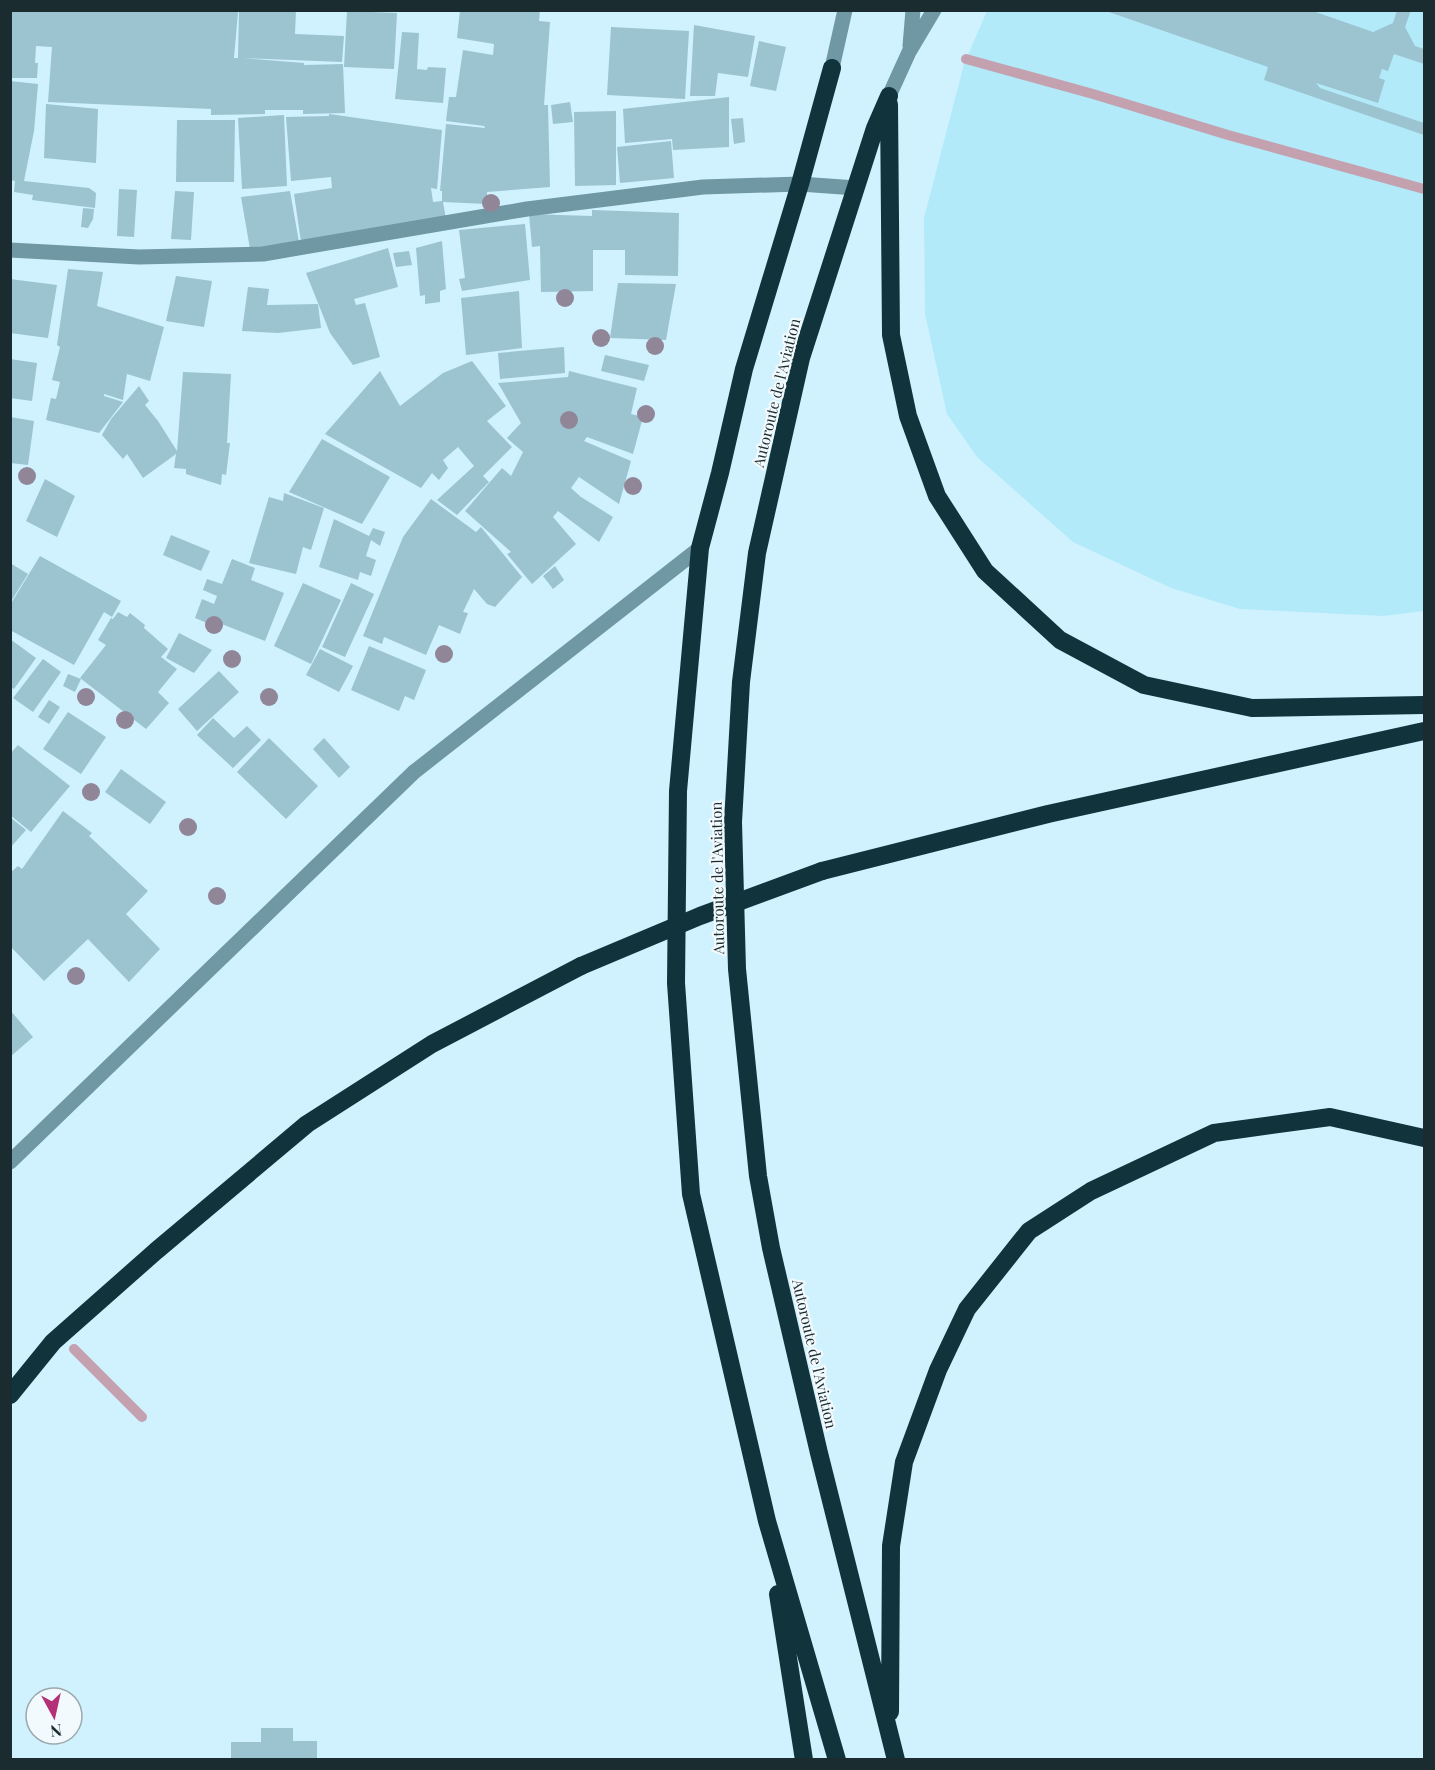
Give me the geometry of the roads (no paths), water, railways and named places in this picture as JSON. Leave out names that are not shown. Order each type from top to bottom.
[{"type":"highway","points":[[832,68],[800,184],[744,369],[700,548],[678,791],[676,984],[691,1194],[767,1521],[837,1760]]},
{"type":"highway","points":[[889,96],[891,335],[908,416],[937,496],[985,571],[1060,640],[1144,685],[1252,708],[1425,705]]},
{"type":"highway","name":"Autoroute de l'Aviation","points":[[889,96],[875,128],[801,358],[757,553],[741,682],[733,822],[737,969],[758,1176],[771,1248],[896,1760]]},
{"type":"highway","points":[[10,1395],[52,1342],[307,1124],[432,1044],[581,966],[700,916],[822,872],[1048,814],[1425,731]]},
{"type":"highway","points":[[890,1738],[891,1546],[904,1462],[938,1371],[967,1308],[1029,1231],[1091,1191],[1214,1133],[1330,1117],[1425,1138]]},
{"type":"highway","points":[[767,1521],[804,1760]]},
{"type":"street","points":[[832,68],[845,10]]},
{"type":"street","points":[[909,52],[913,10]]},
{"type":"street","name":"Autoroute de l'Aviation","points":[[889,96],[909,52],[934,10]]},
{"type":"street","points":[[10,250],[139,257],[263,254],[527,208],[703,187],[800,184],[856,188]]},
{"type":"street","points":[[10,1162],[414,772],[700,548]]},
{"type":"waterway","points":[[966,59],[1424,189]]},
{"type":"waterway","points":[[74,1349],[142,1417]]}]
